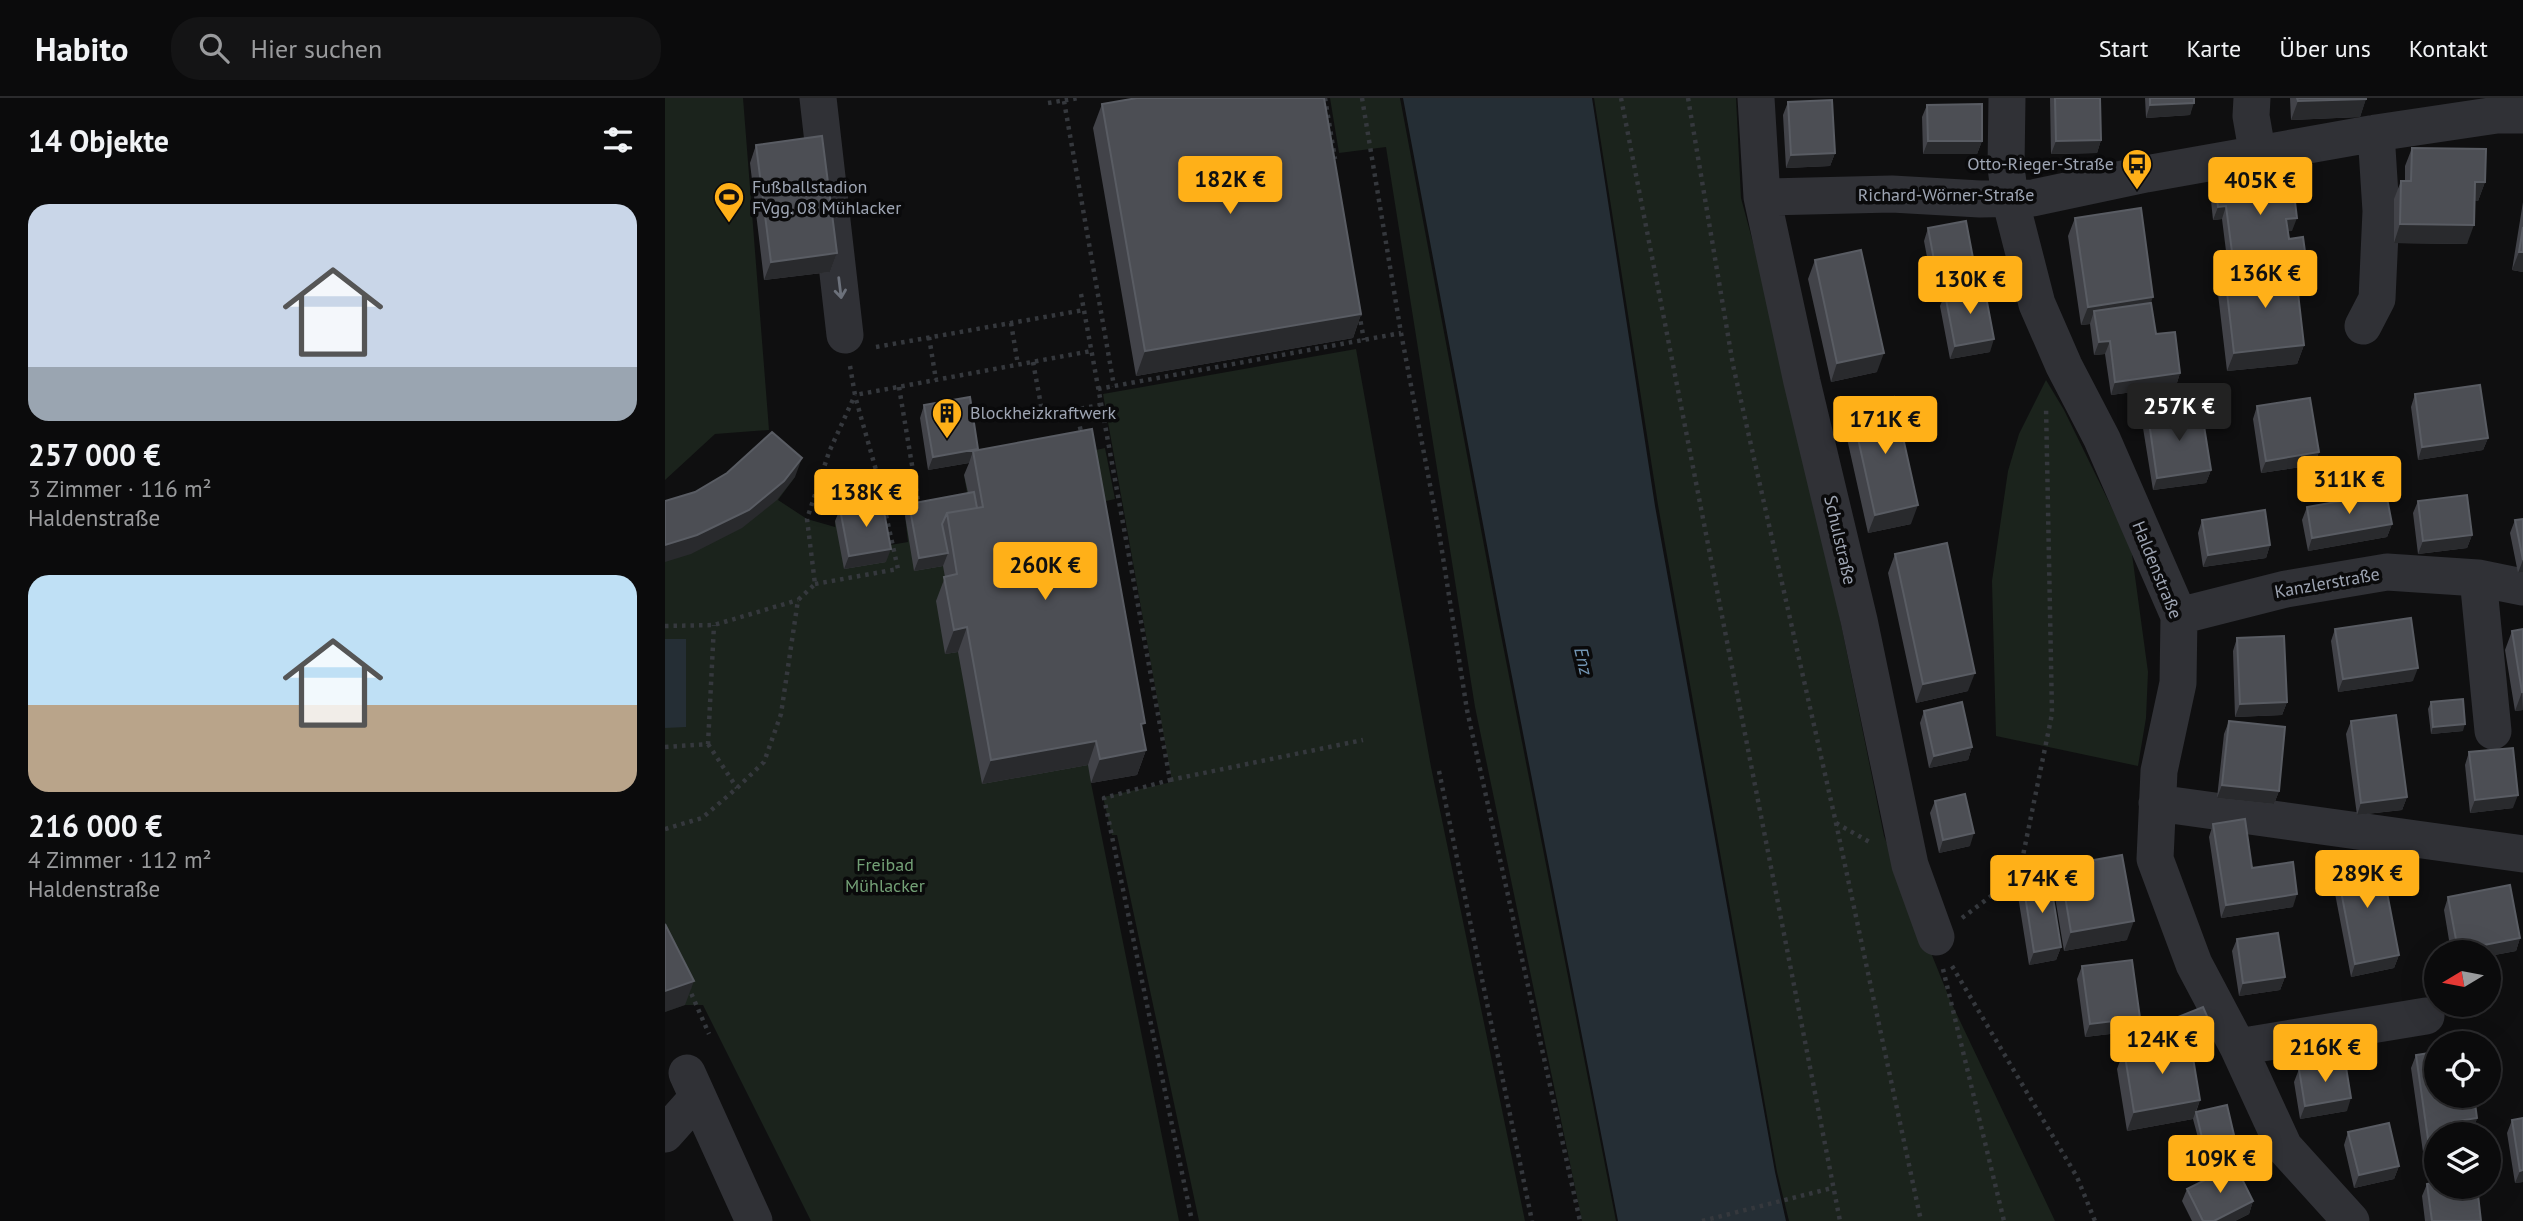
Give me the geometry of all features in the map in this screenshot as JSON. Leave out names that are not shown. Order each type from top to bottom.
[{"type":"street","points":[[818,98],[846,344]]},
{"type":"street","name":"Schulstraße","points":[[1756,98],[1762,197],[1802,382],[1859,620],[1910,865],[1936,937]]},
{"type":"street","name":"Haldenstraße","points":[[2007,98],[2006,167],[2010,199],[2037,304],[2064,366],[2102,439],[2179,617],[2178,683],[2158,771],[2155,859],[2194,964],[2238,1046],[2284,1147],[2351,1221]]},
{"type":"street","points":[[2252,98],[2251,117],[2258,156]]},
{"type":"street","name":"Richard-Wörner-Straße","points":[[1762,197],[1892,194],[2033,198],[2146,174],[2376,133],[2497,115],[2523,116]]},
{"type":"street","points":[[2363,326],[2378,299],[2381,211],[2376,133]]},
{"type":"street","name":"Kanzlerstraße","points":[[2179,617],[2286,589],[2388,572],[2478,578],[2523,587]]},
{"type":"street","points":[[2478,578],[2493,731]]},
{"type":"street","points":[[2157,803],[2523,854]]},
{"type":"street","points":[[2238,1046],[2424,1016]]},
{"type":"street","points":[[665,1134],[693,1085],[754,1221]]},
{"type":"path","points":[[1048,103],[1079,98]]},
{"type":"path","points":[[1325,98],[1336,165]]},
{"type":"path","points":[[1362,98],[1401,333],[1439,532],[1467,710],[1580,1221]]},
{"type":"path","points":[[1621,98],[1840,1221]]},
{"type":"path","points":[[1688,98],[1733,365],[1836,823],[1921,1221]]},
{"type":"path","points":[[1064,101],[1114,386]]},
{"type":"path","points":[[1081,294],[1170,780]]},
{"type":"path","points":[[1357,300],[1364,340]]},
{"type":"path","points":[[665,626],[714,625],[798,600],[815,584],[898,569],[876,470],[855,395],[846,344],[929,337],[1084,310]]},
{"type":"path","points":[[1011,323],[1018,365]]},
{"type":"path","points":[[1098,389],[1401,333]]},
{"type":"path","points":[[929,337],[936,380]]},
{"type":"path","points":[[855,395],[1091,351]]},
{"type":"path","points":[[1033,362],[1043,416],[1100,405]]},
{"type":"path","points":[[1936,937],[2019,876],[2052,714],[2046,380],[2064,366]]},
{"type":"path","points":[[899,387],[919,507]]},
{"type":"path","points":[[815,584],[807,519],[829,452],[855,395]]},
{"type":"path","points":[[1076,410],[1084,448]]},
{"type":"path","points":[[665,829],[702,818],[764,762],[781,714],[798,600]]},
{"type":"path","points":[[714,625],[708,744],[737,789]]},
{"type":"path","points":[[1192,1221],[1104,798],[1170,780],[1363,740]]},
{"type":"path","points":[[665,747],[708,744]]},
{"type":"path","points":[[1439,771],[1532,1221]]},
{"type":"path","points":[[1936,937],[2004,1221]]},
{"type":"path","points":[[1936,937],[2077,1177],[2095,1221]]},
{"type":"path","points":[[686,982],[709,1034]]},
{"type":"path","points":[[1702,1221],[1832,1188]]},
{"type":"green space","name":"Fußballstadion FVgg. 08 Mühlacker","points":[[665,98],[743,98],[769,430],[715,434],[665,480]]},
{"type":"green space","points":[[1330,98],[1400,98],[1498,620],[1616,1221],[1582,1221],[1475,707],[1386,147],[1339,153]]},
{"type":"green space","points":[[1594,98],[1736,98],[1741,198],[1789,377],[1884,836],[1950,1000],[2055,1221],[1789,1221],[1777,1172],[1658,505]]},
{"type":"green space","points":[[1356,349],[1431,767],[1525,1221],[1199,1221],[1117,835],[1112,835],[1103,797],[1172,782],[1103,394]]},
{"type":"green space","points":[[2046,380],[2064,410],[2131,547],[2148,672],[2146,718],[2138,766],[1996,736],[1992,581],[2008,471],[2019,434]]},
{"type":"green space","points":[[1105,448],[1115,499],[1097,503],[1087,452]]},
{"type":"green space","name":"Freibad Mühlacker","points":[[766,450],[795,477],[778,500],[807,519],[835,527],[835,521],[877,514],[884,546],[908,542],[905,516],[969,505],[964,475],[1083,454],[1091,783],[1179,1221],[811,1221],[703,1005],[685,1005],[665,1012],[665,518]]},
{"type":"water","name":"Enz","points":[[1403,98],[1592,98],[1655,506],[1786,1221],[1618,1221]]},
{"type":"water","points":[[665,639],[686,639],[686,727],[665,728]]},
{"type":"building","points":[[1137,98],[1324,98],[1361,314],[1145,351],[1102,104]]},
{"type":"building","points":[[2055,98],[2100,98],[2101,140],[2056,141]]},
{"type":"building","points":[[2150,98],[2194,98],[2194,103],[2150,105]]},
{"type":"building","points":[[2297,98],[2366,98],[2366,99],[2298,101]]},
{"type":"building","points":[[1832,100],[1835,153],[1791,155],[1788,102]]},
{"type":"building","points":[[1982,104],[1982,141],[1928,141],[1927,105]]},
{"type":"building","points":[[822,136],[837,253],[771,262],[756,145]]},
{"type":"building","points":[[2412,148],[2486,149],[2485,182],[2475,182],[2474,225],[2400,224],[2401,181],[2411,181]]},
{"type":"building","points":[[2291,169],[2297,218],[2286,219],[2289,239],[2303,237],[2306,259],[2234,267],[2226,206],[2218,207],[2214,179]]},
{"type":"building","points":[[2141,208],[2153,297],[2088,307],[2075,218]]},
{"type":"building","points":[[1966,221],[1976,274],[1938,281],[1928,228]]},
{"type":"building","points":[[2523,227],[2523,252],[2519,252]]},
{"type":"building","points":[[1861,250],[1884,353],[1837,363],[1815,260]]},
{"type":"building","points":[[2295,267],[2304,345],[2234,353],[2225,275]]},
{"type":"building","points":[[1984,286],[1994,339],[1955,346],[1945,294]]},
{"type":"building","points":[[2151,303],[2156,334],[2175,332],[2180,373],[2115,382],[2110,341],[2099,342],[2094,311]]},
{"type":"building","points":[[2480,385],[2488,438],[2422,447],[2415,394]]},
{"type":"building","name":"Blockheizkraftwerk","points":[[970,397],[978,449],[933,457],[924,405]]},
{"type":"building","points":[[1894,397],[1918,505],[1875,515],[1851,407]]},
{"type":"building","points":[[2310,398],[2319,452],[2266,461],[2257,406]]},
{"type":"building","points":[[2201,407],[2211,470],[2157,478],[2148,415]]},
{"type":"building","points":[[1092,429],[1145,723],[1141,724],[1146,750],[1100,759],[1096,741],[991,760],[967,627],[954,630],[944,577],[957,574],[947,513],[983,507],[973,451]]},
{"type":"building","points":[[772,432],[802,458],[784,481],[749,510],[697,535],[665,545],[665,501],[695,492],[727,473]]},
{"type":"building","points":[[974,492],[977,508],[947,513],[942,524],[948,553],[919,558],[909,504]]},
{"type":"building","points":[[2386,493],[2392,524],[2312,538],[2307,507]]},
{"type":"building","points":[[2467,495],[2472,535],[2423,541],[2418,501]]},
{"type":"building","points":[[882,501],[891,549],[849,556],[840,509]]},
{"type":"building","points":[[2265,510],[2270,545],[2208,555],[2202,520]]},
{"type":"building","points":[[2523,519],[2523,560],[2515,520]]},
{"type":"building","points":[[1947,543],[1975,673],[1923,684],[1895,554]]},
{"type":"building","points":[[2411,618],[2418,668],[2343,679],[2335,629]]},
{"type":"building","points":[[2523,629],[2523,692],[2522,692],[2512,631]]},
{"type":"building","points":[[2284,636],[2287,702],[2240,704],[2237,638]]},
{"type":"building","points":[[2463,699],[2465,724],[2433,727],[2431,702]]},
{"type":"building","points":[[1962,702],[1972,747],[1934,756],[1924,711]]},
{"type":"building","points":[[2396,715],[2407,797],[2361,803],[2351,721]]},
{"type":"building","points":[[2229,721],[2285,727],[2279,791],[2222,785]]},
{"type":"building","points":[[2513,748],[2518,795],[2475,800],[2469,752]]},
{"type":"building","points":[[1965,794],[1974,833],[1943,840],[1935,801]]},
{"type":"building","points":[[2245,819],[2252,868],[2293,862],[2297,894],[2226,905],[2213,824]]},
{"type":"building","points":[[2122,855],[2134,921],[2071,932],[2060,866]]},
{"type":"building","points":[[2380,856],[2399,955],[2355,964],[2336,865]]},
{"type":"building","points":[[2050,879],[2061,947],[2034,952],[2023,883]]},
{"type":"building","points":[[2510,885],[2520,938],[2501,942],[2456,940],[2448,897]]},
{"type":"building","points":[[665,924],[694,981],[665,991]]},
{"type":"building","points":[[2278,933],[2285,977],[2243,983],[2237,939]]},
{"type":"building","points":[[2132,960],[2140,1018],[2090,1024],[2082,966]]},
{"type":"building","points":[[2203,1007],[2213,1030],[2188,1041],[2178,1017]]},
{"type":"building","points":[[2190,1040],[2200,1100],[2134,1112],[2124,1050]]},
{"type":"building","points":[[2424,1054],[2424,1108],[2476,1108],[2477,1118],[2426,1122],[2416,1055]]},
{"type":"building","points":[[2345,1061],[2351,1098],[2305,1106],[2299,1069]]},
{"type":"building","points":[[2227,1105],[2234,1135],[2203,1142],[2196,1112]]},
{"type":"building","points":[[2523,1118],[2523,1170],[2520,1171],[2512,1120]]},
{"type":"building","points":[[2389,1123],[2399,1166],[2359,1175],[2348,1132]]},
{"type":"building","points":[[2235,1165],[2253,1201],[2214,1221],[2203,1221],[2187,1189]]},
{"type":"building","points":[[2429,1199],[2478,1199],[2481,1221],[2432,1221]]},
{"type":"place","name":"Otto-Rieger-Straße","points":[[2137,191]]},
{"type":"place","name":"Fußballstadion FVgg. 08 Mühlacker","points":[[729,224]]},
{"type":"place","name":"Blockheizkraftwerk","points":[[947,440]]}]
